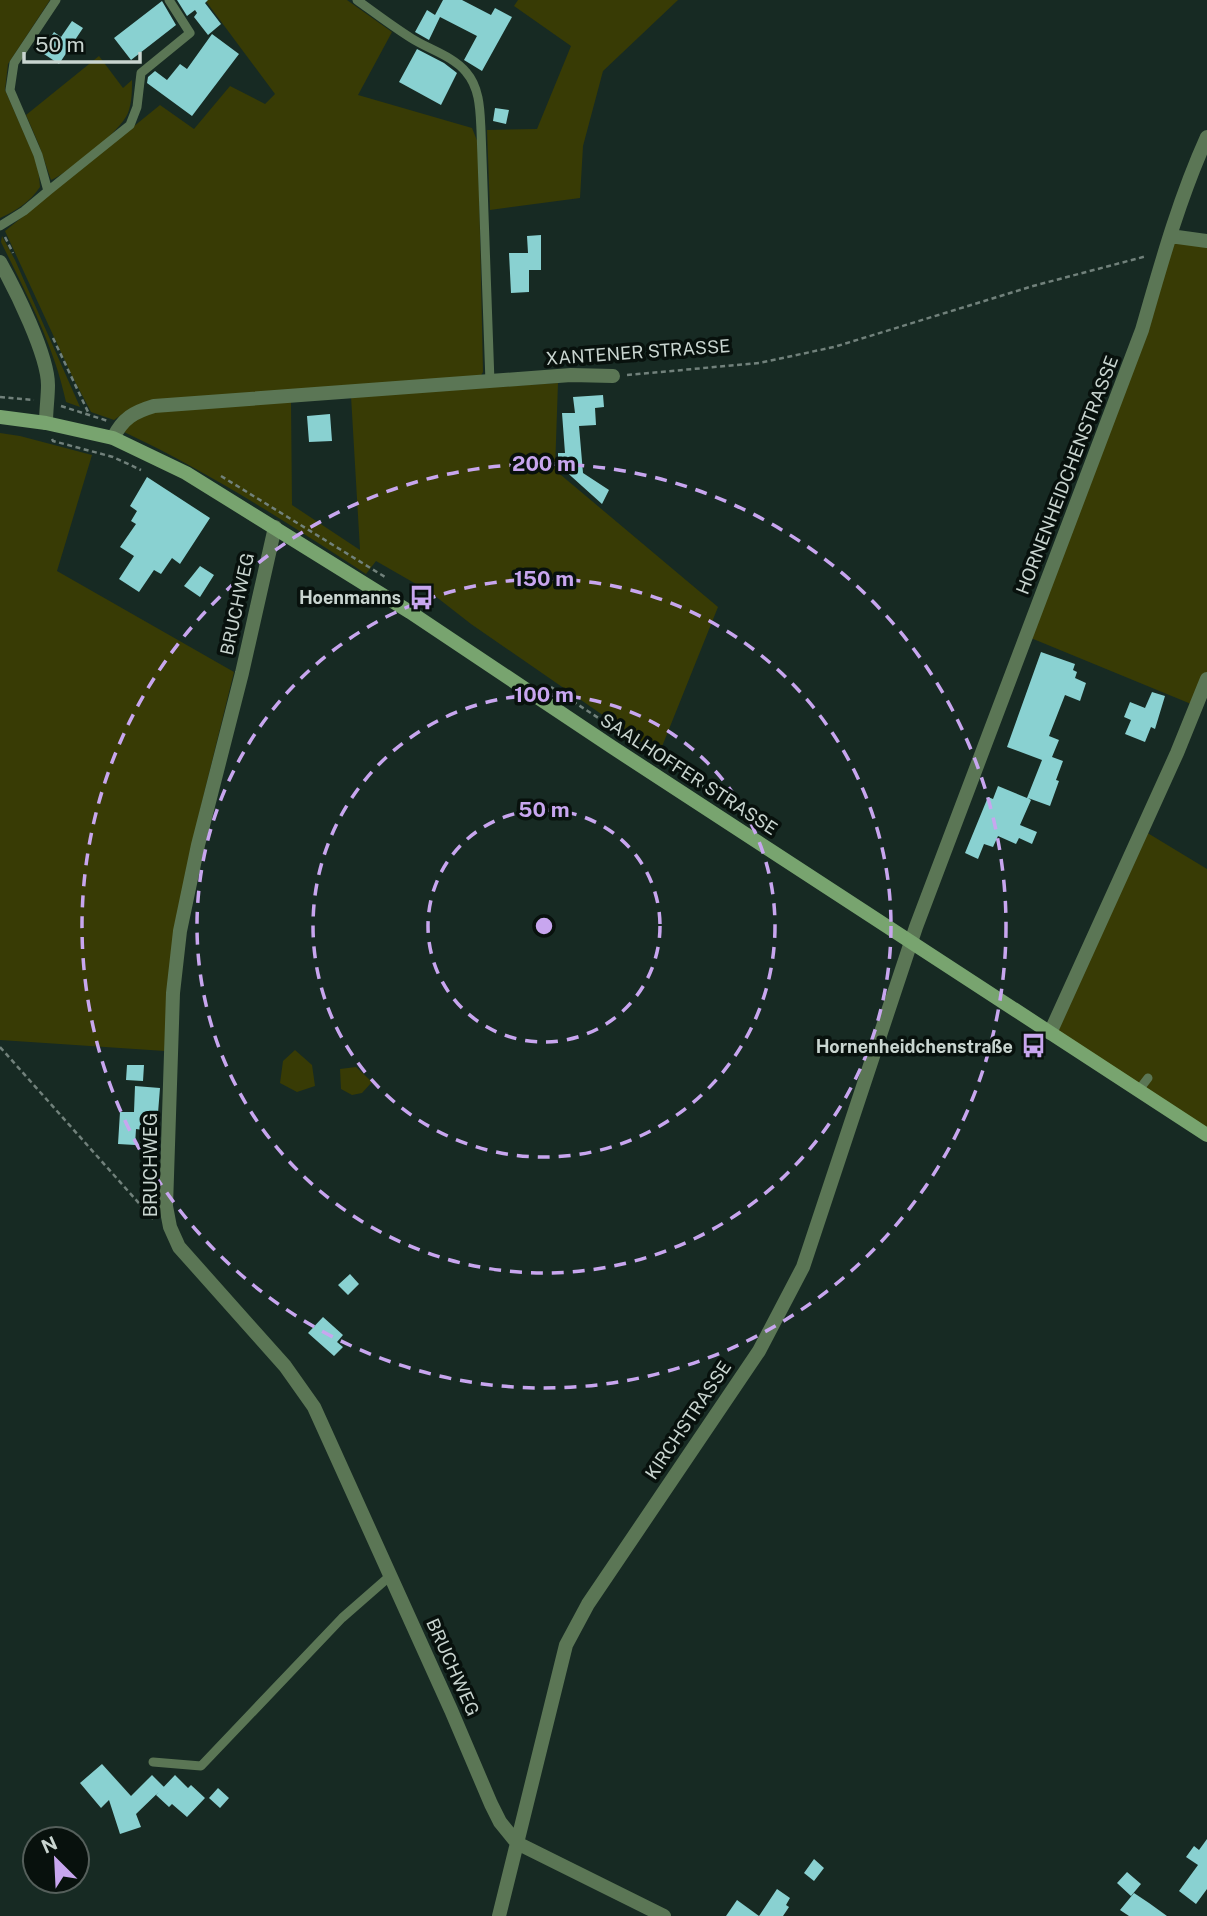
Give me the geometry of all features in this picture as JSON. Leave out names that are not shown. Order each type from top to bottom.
[{"type":"main road","points":[[0,417],[46,423]]},
{"type":"main road","name":"SAALHOFFER STRASSE","points":[[46,423],[113,438],[186,473],[275,527],[400,605],[1207,1135]]},
{"type":"street","name":"HORNENHEIDCHENSTRASSE","points":[[912,943],[1142,330],[1164,251],[1192,170],[1207,137]]},
{"type":"street","points":[[1170,236],[1207,241]]},
{"type":"street","points":[[0,262],[14,288],[43,358],[48,383],[46,423]]},
{"type":"street","name":"XANTENER STRASSE","points":[[113,438],[119,424],[132,413],[154,406],[571,375],[613,376]]},
{"type":"street","name":"BRUCHWEG","points":[[275,527],[242,673],[198,845],[180,931],[173,992],[166,1206],[170,1227],[179,1247],[285,1366],[314,1407],[452,1710],[491,1804],[500,1822],[517,1843]]},
{"type":"street","points":[[1050,1033],[1177,753],[1207,679]]},
{"type":"street","name":"KIRCHSTRASSE","points":[[499,1916],[566,1645],[588,1604],[759,1351],[803,1267],[912,943]]},
{"type":"street","points":[[517,1843],[664,1916]]},
{"type":"lane","points":[[48,191],[37,155],[10,90],[14,63],[56,0]]},
{"type":"lane","points":[[0,226],[130,125],[137,107],[141,73],[190,33],[169,0]]},
{"type":"lane","points":[[357,0],[412,38],[455,63],[466,72],[475,87],[481,130],[490,382]]},
{"type":"lane","points":[[1138,1091],[1148,1078]]},
{"type":"lane","points":[[153,1762],[201,1766],[342,1618],[390,1576]]},
{"type":"path","name":"XANTENER STRASSE","points":[[613,376],[759,363],[834,347],[1033,286],[1164,251]]},
{"type":"path","points":[[46,423],[53,441],[113,457],[151,474]]},
{"type":"path","points":[[0,1047],[160,1227]]},
{"type":"shaded area","points":[[0,0],[50,0],[8,64],[5,90],[38,165],[40,187],[22,206],[0,218]]},
{"type":"shaded area","points":[[205,0],[347,0],[392,32],[358,95],[472,128],[478,143],[483,372],[480,377],[131,408],[114,420],[91,412],[5,231],[160,105],[194,129],[230,86],[265,104],[275,94]]},
{"type":"shaded area","points":[[518,0],[678,0],[603,71],[583,146],[580,198],[490,210],[487,130],[537,129],[571,46],[514,6]]},
{"type":"shaded area","points":[[99,56],[123,88],[132,80],[128,113],[94,151],[51,180],[26,115]]},
{"type":"shaded area","points":[[2,236],[80,407],[66,402],[47,340],[1,242]]},
{"type":"shaded area","points":[[1170,236],[1207,241],[1207,679],[1196,706],[1026,636]]},
{"type":"shaded area","points":[[558,383],[555,470],[718,607],[659,754],[471,624],[430,592],[376,561],[366,574],[217,481],[124,432],[130,420],[149,411],[291,402],[292,505],[360,550],[351,396]]},
{"type":"shaded area","points":[[0,433],[92,455],[57,571],[234,672],[200,810],[165,1051],[0,1040]]},
{"type":"shaded area","points":[[1141,829],[1207,869],[1207,1135],[1050,1033]]},
{"type":"shaded area","points":[[295,1050],[312,1065],[315,1086],[297,1092],[280,1083],[283,1061]]},
{"type":"shaded area","points":[[356,1067],[372,1082],[362,1093],[352,1095],[341,1089],[340,1069]]},
{"type":"building","points":[[177,0],[208,0],[205,3],[221,24],[208,35],[194,17],[197,13],[195,10],[187,16]]},
{"type":"building","points":[[443,0],[462,0],[491,15],[495,8],[512,17],[482,71],[464,60],[477,36],[440,17],[429,40],[415,32],[427,10],[435,15]]},
{"type":"building","points":[[162,1],[176,25],[131,60],[114,38]]},
{"type":"building","points":[[72,21],[83,28],[59,64],[41,52],[54,32],[61,37]]},
{"type":"building","points":[[212,34],[239,54],[192,116],[147,83],[148,77],[155,71],[167,80],[180,64],[187,69]]},
{"type":"building","points":[[417,49],[457,73],[441,105],[399,82]]},
{"type":"building","points":[[495,108],[509,110],[506,124],[493,121]]},
{"type":"building","points":[[541,235],[541,270],[529,270],[529,292],[511,293],[509,253],[528,253],[527,236]]},
{"type":"building","points":[[603,395],[604,407],[595,408],[596,425],[579,426],[583,473],[609,490],[602,504],[562,468],[558,462],[558,453],[565,453],[562,413],[575,413],[573,397]]},
{"type":"building","points":[[330,414],[332,441],[309,442],[307,416]]},
{"type":"building","points":[[147,477],[210,518],[180,564],[172,558],[161,574],[154,570],[139,592],[119,579],[134,556],[120,547],[136,524],[131,521],[137,511],[130,506]]},
{"type":"building","points":[[200,566],[214,575],[200,597],[184,586]]},
{"type":"building","points":[[1041,652],[1075,664],[1075,678],[1086,683],[1080,701],[1065,695],[1049,736],[1059,740],[1052,757],[1063,761],[1056,780],[1059,781],[1050,806],[1028,798],[1031,800],[1020,825],[1037,832],[1032,844],[1019,838],[1016,844],[998,836],[993,847],[984,844],[978,859],[965,853],[988,797],[993,799],[998,786],[1027,798],[1042,760],[1007,747]]},
{"type":"building","points":[[1152,692],[1165,696],[1155,729],[1151,727],[1145,742],[1125,734],[1131,720],[1124,717],[1130,702],[1145,708]]},
{"type":"building","points":[[127,1065],[144,1065],[143,1081],[126,1080]]},
{"type":"building","points":[[135,1086],[160,1088],[158,1113],[144,1113],[143,1130],[136,1129],[135,1145],[118,1144],[120,1112],[134,1112]]},
{"type":"building","points":[[350,1274],[359,1284],[348,1295],[338,1285]]},
{"type":"building","points":[[323,1317],[343,1335],[337,1342],[343,1347],[334,1356],[308,1333]]},
{"type":"building","points":[[102,1764],[131,1796],[152,1775],[164,1787],[136,1814],[141,1827],[120,1834],[109,1800],[101,1808],[80,1783]]},
{"type":"building","points":[[175,1775],[188,1788],[191,1785],[205,1798],[187,1817],[172,1804],[169,1807],[156,1795]]},
{"type":"building","points":[[218,1788],[229,1798],[220,1808],[209,1798]]},
{"type":"building","points":[[1207,1839],[1207,1889],[1196,1904],[1179,1891],[1198,1865],[1186,1857],[1194,1846],[1199,1850]]},
{"type":"building","points":[[814,1859],[824,1868],[814,1881],[804,1873]]},
{"type":"building","points":[[1127,1872],[1141,1884],[1131,1896],[1117,1883]]},
{"type":"building","points":[[777,1889],[790,1898],[786,1905],[789,1907],[783,1916],[759,1916]]},
{"type":"building","points":[[1134,1893],[1167,1916],[1129,1916],[1120,1910]]},
{"type":"building","points":[[737,1900],[759,1916],[726,1916]]},
{"type":"place","name":"Hoenmanns","points":[[421,597]]},
{"type":"place","name":"Hornenheidchenstraße","points":[[1033,1046]]}]
